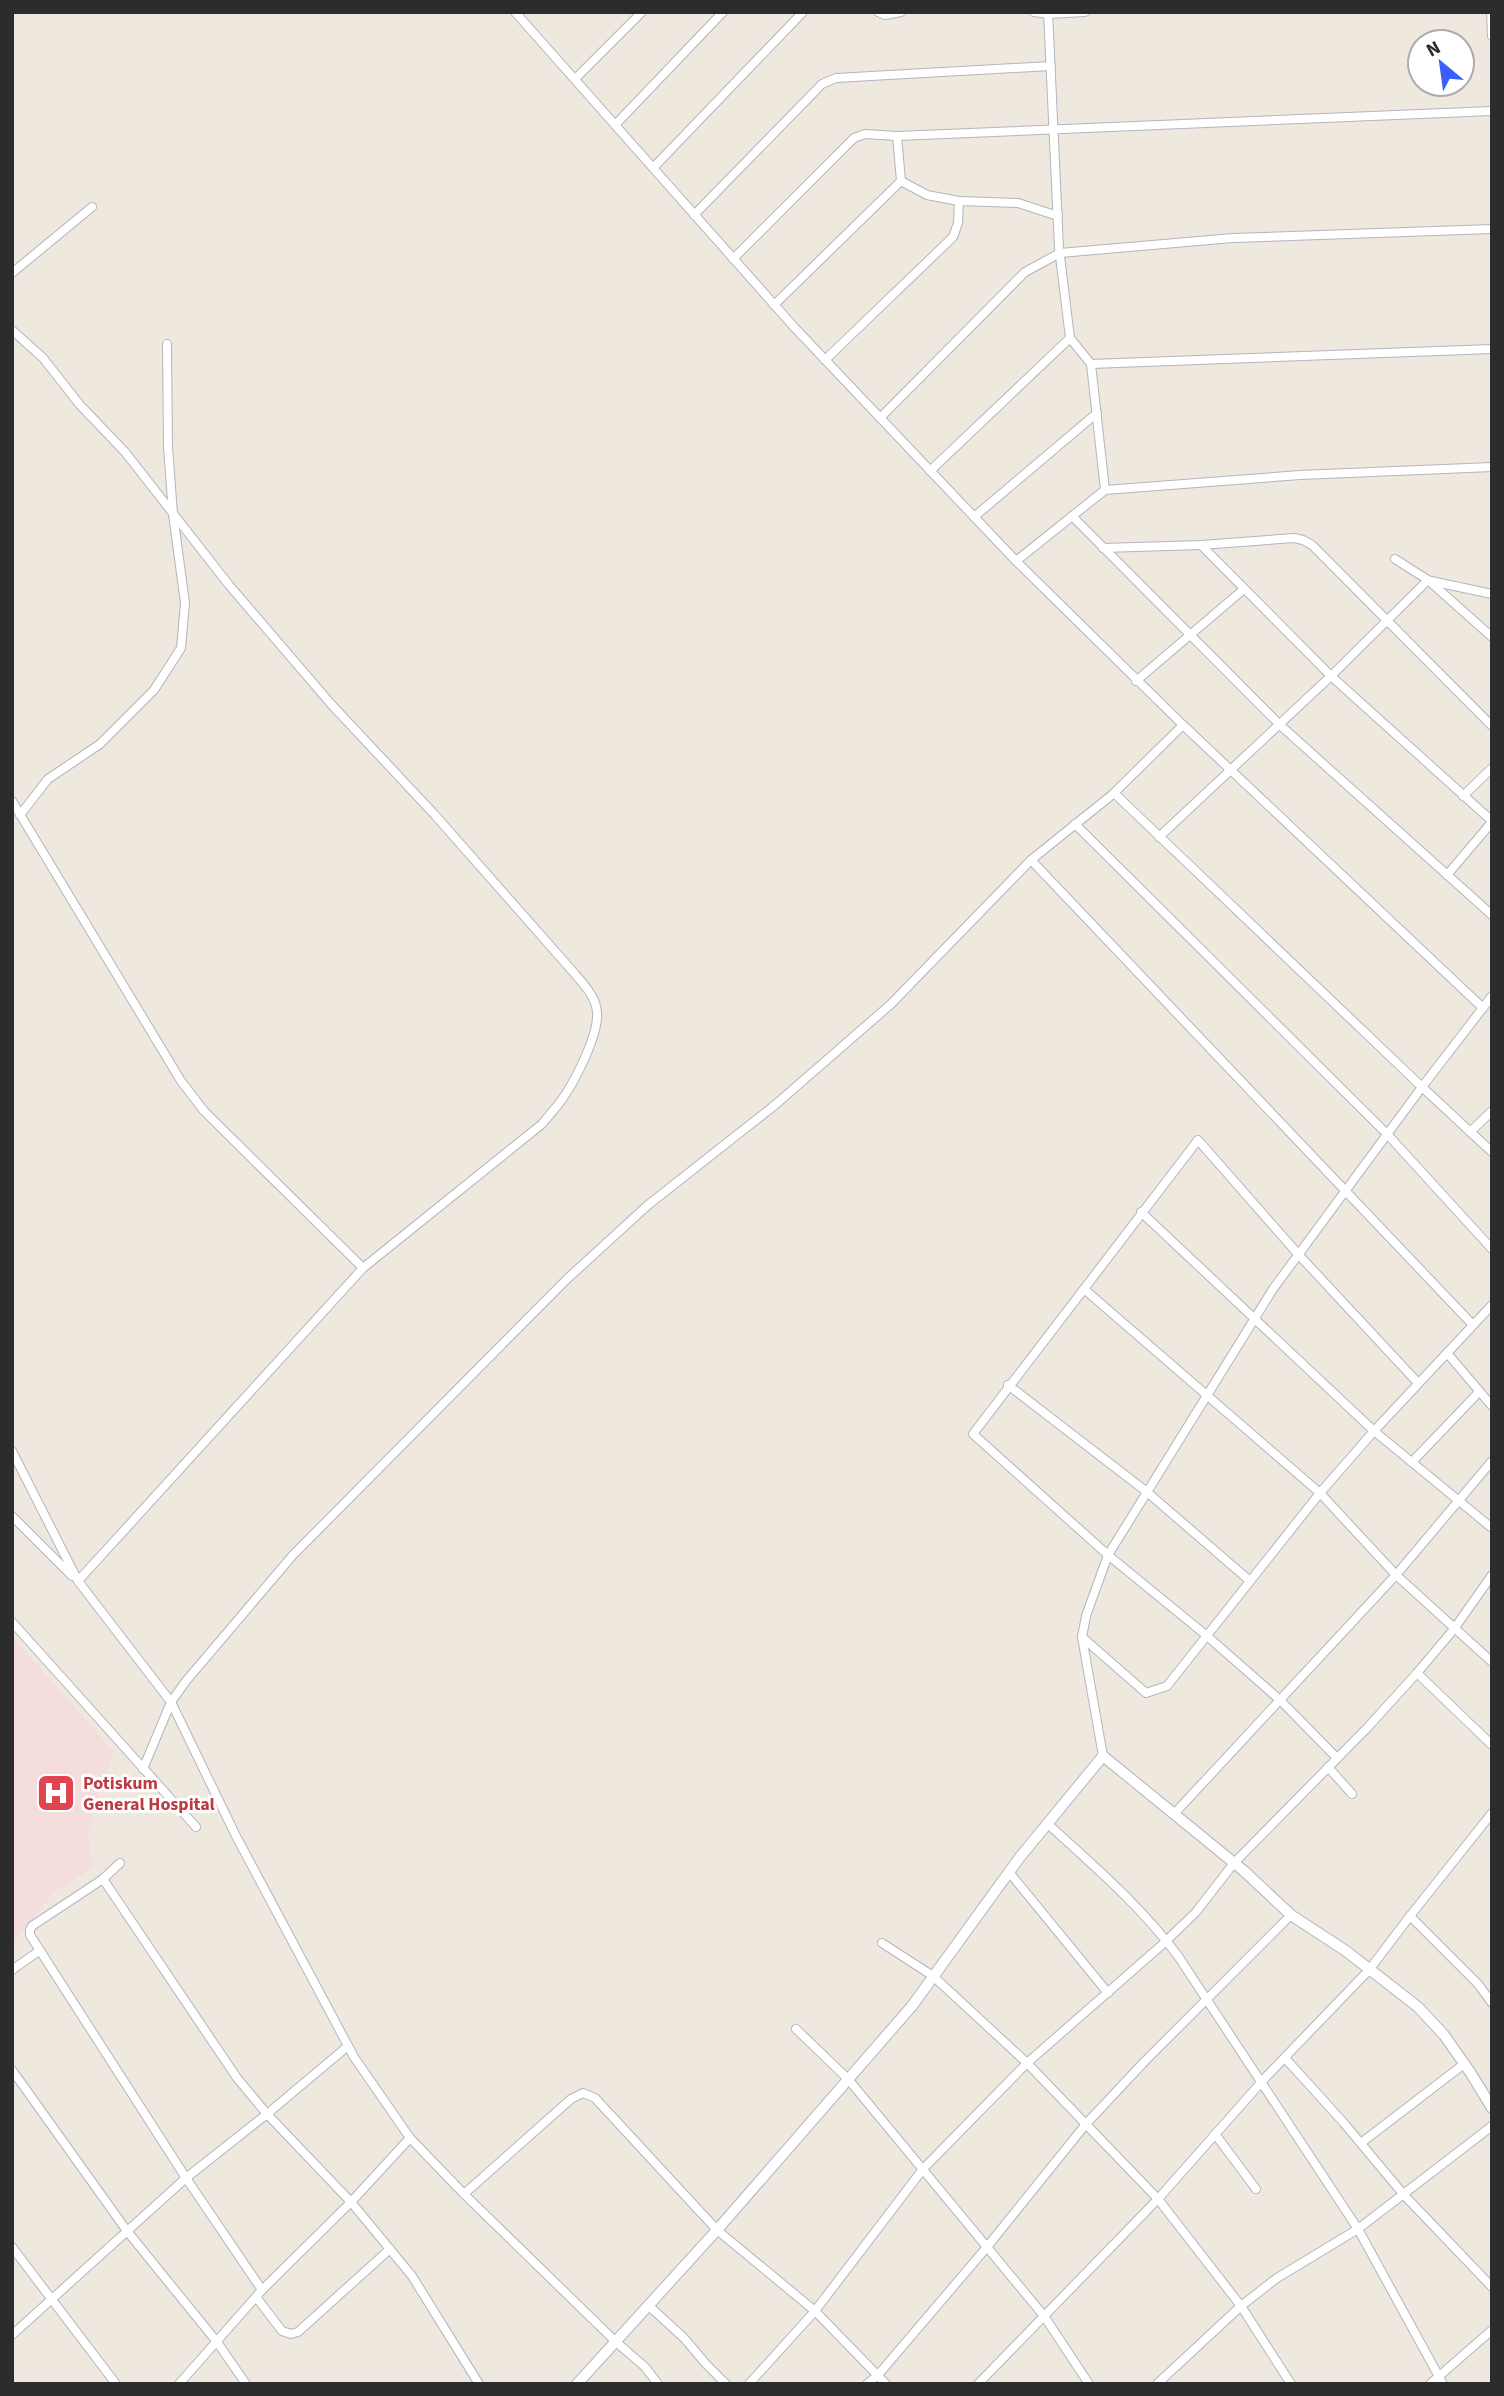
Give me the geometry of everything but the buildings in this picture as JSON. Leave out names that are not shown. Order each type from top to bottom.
[{"type":"street","points":[[515,12],[774,305],[1016,561],[1136,681],[1483,1009]]},
{"type":"street","points":[[575,79],[642,12]]},
{"type":"street","points":[[616,124],[723,12]]},
{"type":"street","points":[[654,167],[803,12]]},
{"type":"street","points":[[884,13],[901,12]]},
{"type":"street","points":[[1034,12],[1085,12]]},
{"type":"street","points":[[1491,12],[1492,36]]},
{"type":"street","points":[[1048,13],[1060,253],[1070,338],[1091,364],[1105,490]]},
{"type":"street","points":[[695,215],[822,84],[836,78],[1051,66]]},
{"type":"street","points":[[733,259],[854,138],[865,134],[897,136],[1492,111]]},
{"type":"street","points":[[897,136],[901,181]]},
{"type":"street","points":[[901,181],[927,195],[959,201],[1018,203],[1058,216]]},
{"type":"street","points":[[774,305],[901,181]]},
{"type":"street","points":[[825,360],[953,237],[958,223],[959,201]]},
{"type":"street","points":[[12,273],[92,207]]},
{"type":"street","points":[[880,418],[1025,272],[1060,253],[1233,238],[1492,229]]},
{"type":"street","points":[[12,330],[43,358],[80,405],[125,452],[229,585],[331,704],[434,814],[575,974],[590,992],[597,1010],[596,1029],[583,1060],[563,1099],[542,1124],[363,1268],[78,1581]]},
{"type":"street","points":[[930,471],[1070,338]]},
{"type":"street","points":[[20,815],[48,779],[100,744],[154,690],[181,648],[185,603],[173,514],[168,446],[167,344]]},
{"type":"street","points":[[1091,364],[1492,349]]},
{"type":"street","points":[[974,517],[1097,413]]},
{"type":"street","points":[[1016,561],[1105,490],[1300,475],[1492,467]]},
{"type":"street","points":[[1072,516],[1280,725],[1492,915]]},
{"type":"street","points":[[1103,548],[1201,545],[1294,538],[1303,540],[1312,545],[1492,726]]},
{"type":"street","points":[[1201,545],[1331,676],[1492,822],[1447,875]]},
{"type":"street","points":[[1395,558],[1428,580],[1492,637]]},
{"type":"street","points":[[1159,837],[1280,725],[1428,580]]},
{"type":"street","points":[[1428,580],[1492,594]]},
{"type":"street","points":[[1136,681],[1244,589]]},
{"type":"street","points":[[144,1769],[171,1702],[293,1555],[568,1279],[648,1205],[775,1105],[891,1004],[1031,860],[1114,793],[1183,725]]},
{"type":"street","points":[[1463,796],[1492,768]]},
{"type":"street","points":[[1114,793],[1492,1152]]},
{"type":"street","points":[[12,801],[181,1081],[196,1101],[363,1268]]},
{"type":"street","points":[[1075,824],[1387,1134],[1492,1249]]},
{"type":"street","points":[[1031,860],[1472,1324]]},
{"type":"street","points":[[1492,996],[1298,1254],[1254,1320],[1108,1555],[1086,1616],[1082,1637],[1103,1756],[1234,1863],[1292,1915],[1346,1951],[1418,2007],[1444,2035],[1492,2108]]},
{"type":"street","points":[[1470,1132],[1492,1111]]},
{"type":"street","points":[[1337,1758],[1280,1700],[1108,1555],[973,1434],[1198,1140],[1298,1254],[1418,1383]]},
{"type":"street","points":[[1141,1212],[1374,1431],[1492,1528]]},
{"type":"street","points":[[1084,1289],[1320,1493],[1396,1575],[1492,1662]]},
{"type":"street","points":[[1082,1637],[1146,1693],[1167,1686],[1320,1493],[1492,1305]]},
{"type":"street","points":[[1447,1353],[1492,1406]]},
{"type":"street","points":[[1008,1385],[1147,1492],[1250,1581]]},
{"type":"street","points":[[1412,1462],[1479,1392]]},
{"type":"street","points":[[12,1451],[78,1581]]},
{"type":"street","points":[[1174,1814],[1396,1575],[1492,1461]]},
{"type":"street","points":[[12,1516],[78,1581],[171,1702],[236,1836],[348,2046],[410,2138],[464,2194],[645,2367],[658,2384]]},
{"type":"street","points":[[749,2384],[815,2311],[923,2169],[1027,2063],[1167,1941],[1196,1912],[1234,1863],[1417,1673],[1454,1629],[1492,1576]]},
{"type":"street","points":[[12,1622],[197,1827]]},
{"type":"street","points":[[1417,1673],[1492,1745]]},
{"type":"street","points":[[577,2384],[717,2230],[912,2006],[1009,1872],[1103,1756]]},
{"type":"street","points":[[1328,1767],[1352,1794]]},
{"type":"street","points":[[978,2384],[1158,2199],[1262,2081],[1369,1970],[1492,1813]]},
{"type":"street","points":[[1048,1824],[1108,1878],[1167,1941],[1358,2230],[1441,2380]]},
{"type":"street","points":[[120,1863],[103,1879],[32,1926],[30,1935],[282,2331],[291,2334],[298,2332],[390,2249]]},
{"type":"street","points":[[1009,1872],[1108,1993]]},
{"type":"street","points":[[103,1879],[219,2052],[267,2114],[351,2202],[412,2276],[480,2384]]},
{"type":"street","points":[[867,2384],[878,2375],[987,2247],[1086,2124],[1145,2061],[1292,1915]]},
{"type":"street","points":[[1410,1916],[1430,1933],[1478,1984],[1492,2003]]},
{"type":"street","points":[[882,1943],[933,1976],[1027,2063],[1158,2199],[1241,2306],[1291,2384]]},
{"type":"street","points":[[12,1970],[39,1951]]},
{"type":"street","points":[[796,2029],[848,2079],[923,2169],[1044,2316],[1089,2384]]},
{"type":"street","points":[[12,2335],[186,2178],[348,2046]]},
{"type":"street","points":[[1285,2058],[1404,2195],[1492,2287]]},
{"type":"street","points":[[1361,2143],[1464,2064]]},
{"type":"street","points":[[12,2070],[127,2231],[217,2342],[246,2384]]},
{"type":"street","points":[[464,2194],[571,2099],[583,2093],[595,2098],[717,2230],[815,2311],[886,2384]]},
{"type":"street","points":[[1157,2384],[1241,2306],[1292,2268],[1358,2230],[1492,2126]]},
{"type":"street","points":[[1215,2134],[1256,2189]]},
{"type":"street","points":[[179,2384],[259,2293],[351,2202],[410,2138]]},
{"type":"street","points":[[12,2247],[116,2384]]},
{"type":"street","points":[[648,2305],[684,2338],[726,2384]]},
{"type":"street","points":[[1430,2384],[1441,2380],[1492,2330]]},
{"type":"shaded area","name":"Potiskum General Hospital","points":[[12,1637],[113,1751],[87,1834],[93,1867],[53,1893],[12,1945]]},
{"type":"place","name":"Potiskum General Hospital","points":[[56,1793]]}]
